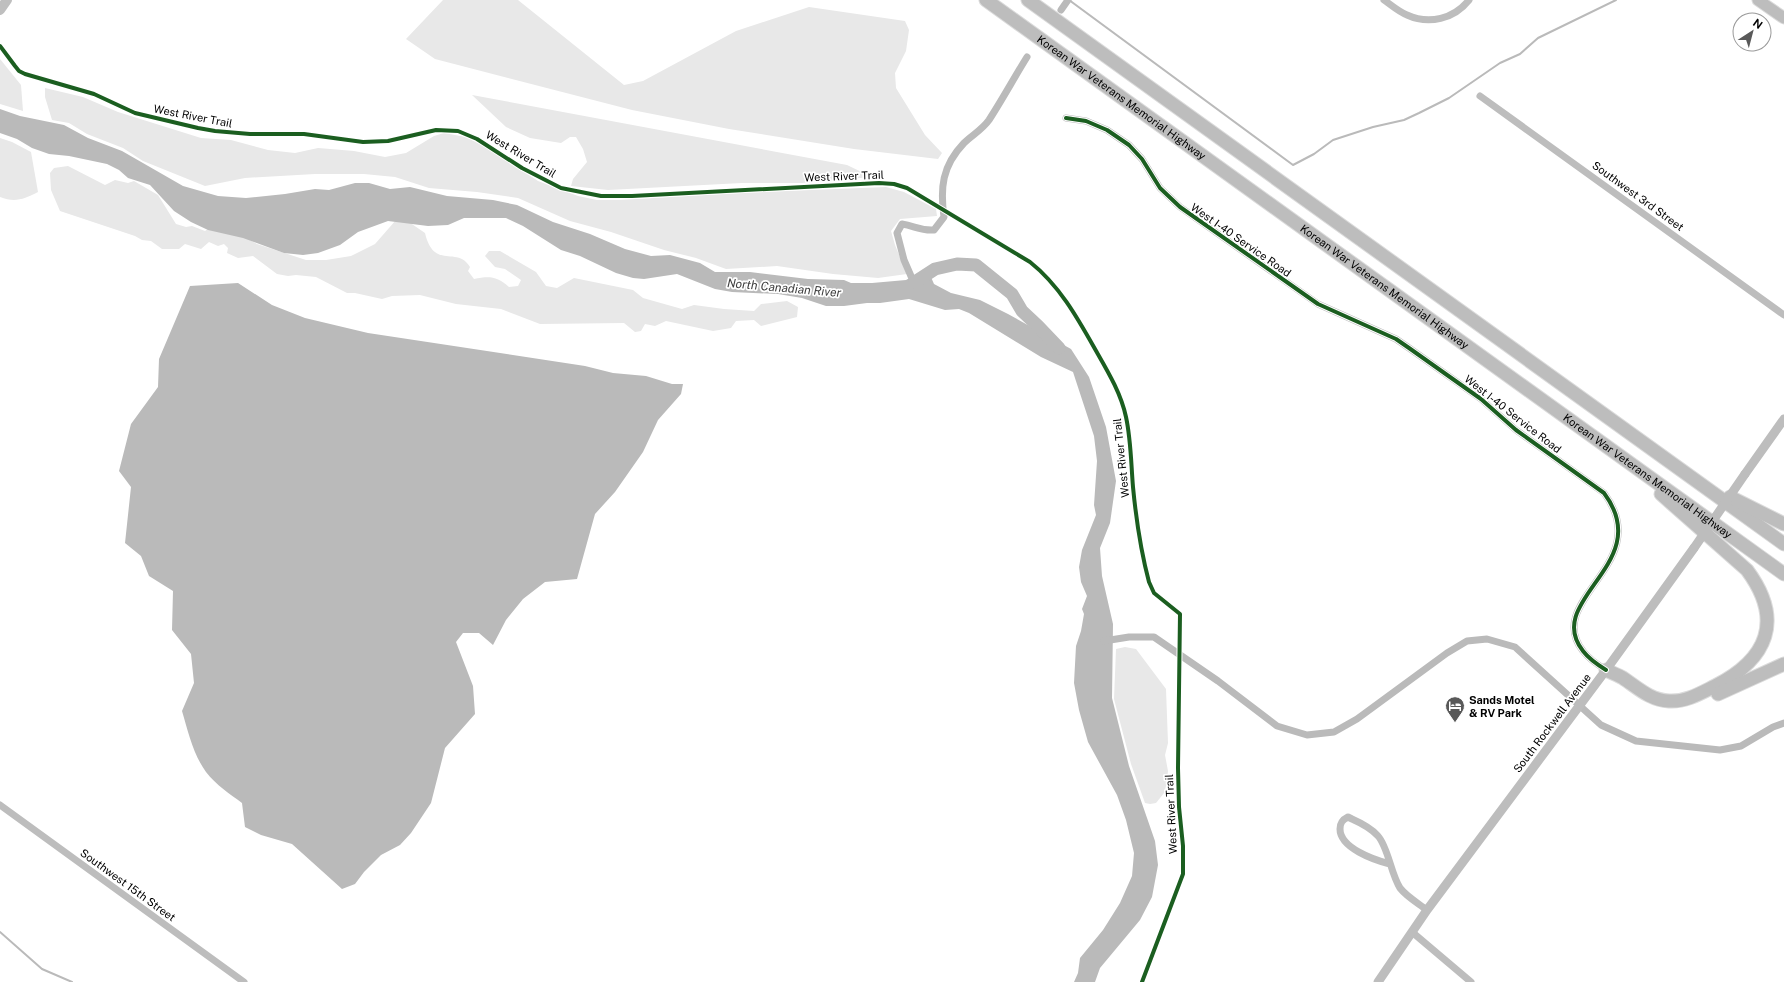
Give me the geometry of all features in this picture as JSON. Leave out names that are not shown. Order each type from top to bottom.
[{"type":"highway","name":"Korean War Veterans Memorial Highway","points":[[986,0],[1784,574]]},
{"type":"highway","points":[[1028,0],[1784,544]]},
{"type":"highway","points":[[1606,670],[1654,698],[1671,701],[1692,697],[1730,678],[1751,663],[1763,647],[1768,631],[1770,616],[1764,593],[1758,582],[1747,570],[1685,518],[1615,452]]},
{"type":"highway","points":[[1695,480],[1784,524]]},
{"type":"highway","points":[[1606,670],[1618,684],[1635,696],[1653,706],[1670,709],[1696,704],[1784,664]]},
{"type":"main road","points":[[0,10],[7,0]]},
{"type":"main road","points":[[1758,0],[1784,18]]},
{"type":"street","points":[[1384,0],[1406,15],[1428,20],[1444,18],[1468,1]]},
{"type":"street","name":"Southwest 3rd Street","points":[[1480,96],[1784,315]]},
{"type":"street","name":"West I-40 Service Road","points":[[1066,118],[1086,121],[1107,130],[1123,141],[1142,159],[1160,188],[1180,208],[1318,304],[1396,339],[1481,399],[1516,430],[1604,493],[1613,505],[1618,519],[1620,534],[1611,559],[1577,610],[1574,629],[1582,650],[1590,659],[1606,670]]},
{"type":"street","name":"South Rockwell Avenue","points":[[1378,982],[1427,910],[1586,698],[1694,548],[1784,419]]},
{"type":"street","name":"Southwest 15th Street","points":[[0,805],[244,982]]},
{"type":"street","points":[[1390,864],[1364,854],[1342,840],[1340,825],[1343,820],[1348,817],[1379,837],[1401,889],[1410,898],[1427,910]]},
{"type":"street","points":[[1412,932],[1471,982]]},
{"type":"shaded area","points":[[443,0],[518,0],[624,85],[643,81],[736,31],[809,7],[905,21],[909,30],[906,51],[895,73],[896,88],[925,135],[942,153],[938,159],[854,149],[729,129],[632,110],[435,59],[406,39]]},
{"type":"shaded area","points":[[0,59],[21,85],[23,111],[0,104]]},
{"type":"shaded area","points":[[45,88],[83,97],[118,112],[201,138],[231,140],[268,150],[295,153],[318,148],[354,151],[385,157],[406,153],[434,136],[444,133],[466,137],[495,152],[538,181],[578,196],[597,200],[886,187],[904,192],[936,209],[937,216],[900,219],[891,231],[907,274],[878,278],[833,274],[777,266],[726,269],[696,258],[664,250],[611,232],[570,221],[518,198],[477,192],[429,188],[395,177],[364,174],[315,174],[245,178],[205,186],[143,161],[123,148],[87,134],[69,123],[52,120],[45,97]]},
{"type":"shaded area","points":[[472,95],[847,165],[872,177],[802,183],[742,183],[608,190],[571,186],[573,179],[587,162],[583,149],[576,137],[570,137],[561,143],[530,138],[506,127]]},
{"type":"shaded area","points":[[0,138],[12,142],[31,152],[38,192],[28,197],[15,200],[0,197]]},
{"type":"shaded area","points":[[68,166],[105,185],[115,180],[128,183],[134,181],[158,195],[176,224],[186,227],[192,226],[205,231],[214,225],[224,225],[257,244],[306,260],[326,260],[351,256],[375,244],[396,220],[406,220],[425,233],[429,244],[434,251],[440,255],[459,258],[465,261],[470,267],[468,271],[474,279],[484,277],[493,278],[505,283],[509,287],[518,286],[521,280],[505,269],[495,267],[485,256],[489,251],[500,251],[536,272],[546,286],[557,288],[574,278],[633,290],[643,298],[682,309],[694,305],[754,311],[761,304],[787,301],[798,307],[797,317],[761,326],[754,320],[736,321],[731,328],[713,331],[666,321],[655,326],[645,324],[641,331],[635,332],[624,323],[540,324],[501,309],[456,304],[420,295],[392,296],[382,299],[355,293],[347,293],[316,277],[277,274],[253,256],[238,258],[227,253],[228,248],[224,244],[218,246],[209,242],[201,249],[185,244],[179,249],[162,249],[151,241],[142,240],[135,236],[60,211],[51,190],[50,173],[54,168]]},
{"type":"shaded area","points":[[1125,647],[1136,649],[1166,689],[1168,743],[1165,755],[1168,771],[1164,793],[1156,803],[1145,803],[1131,764],[1114,699],[1116,649]]},
{"type":"water","points":[[0,109],[20,116],[64,125],[88,138],[122,151],[183,186],[218,196],[246,198],[315,189],[329,190],[355,183],[369,183],[390,189],[410,187],[447,196],[493,200],[517,205],[553,222],[590,234],[625,249],[651,256],[670,255],[700,263],[715,272],[750,272],[808,279],[844,280],[851,283],[872,283],[906,280],[927,268],[934,284],[951,293],[980,300],[1071,349],[1089,377],[1106,427],[1116,481],[1110,523],[1100,548],[1102,576],[1113,624],[1112,698],[1129,766],[1155,841],[1158,865],[1152,897],[1140,920],[1100,968],[1095,982],[1074,982],[1078,973],[1080,958],[1103,930],[1120,903],[1132,876],[1134,853],[1126,820],[1117,795],[1088,742],[1079,710],[1074,683],[1076,646],[1081,631],[1084,614],[1082,609],[1087,596],[1081,582],[1079,567],[1082,550],[1096,515],[1094,505],[1097,461],[1094,436],[1073,372],[1041,357],[969,313],[959,309],[945,310],[909,299],[880,303],[826,306],[802,298],[778,294],[732,292],[715,289],[677,274],[644,279],[633,278],[616,273],[580,256],[561,250],[523,226],[506,218],[464,218],[448,225],[428,226],[388,221],[358,232],[340,245],[318,253],[303,255],[284,253],[243,238],[208,230],[191,222],[174,211],[150,185],[128,178],[119,170],[107,164],[69,156],[49,154],[0,133]]},
{"type":"water","points":[[238,283],[272,305],[305,318],[368,333],[585,366],[613,373],[646,376],[672,384],[683,384],[681,394],[658,420],[643,452],[615,492],[595,514],[577,579],[545,582],[523,599],[506,620],[493,645],[479,633],[463,633],[456,642],[473,686],[475,714],[445,748],[431,803],[411,833],[400,845],[381,855],[364,872],[355,884],[342,889],[292,844],[261,835],[245,827],[242,803],[214,781],[201,765],[191,742],[182,711],[194,683],[191,654],[172,630],[173,591],[149,576],[141,556],[125,543],[131,487],[119,471],[131,424],[158,387],[159,359],[190,286]]},
{"type":"waterway","points":[[1061,10],[1068,0]]},
{"type":"waterway","points":[[1069,0],[1293,165],[1314,154],[1333,140],[1373,127],[1404,120],[1449,98],[1500,63],[1520,54],[1538,38],[1616,0]]},
{"type":"waterway","points":[[914,283],[904,260],[897,233],[902,224],[921,229],[934,230],[944,217],[942,196],[944,178],[951,160],[964,143],[989,120],[1027,57]]},
{"type":"waterway","name":"North Canadian River","points":[[915,282],[935,269],[957,264],[976,265],[1012,294],[1022,311],[1059,348]]},
{"type":"waterway","points":[[1104,641],[1129,637],[1154,637],[1218,681],[1277,726],[1307,735],[1334,732],[1357,719],[1447,653],[1467,641],[1487,639],[1515,647],[1601,725],[1636,741],[1720,750],[1741,746],[1773,727],[1784,723]]},
{"type":"waterway","points":[[0,932],[42,969],[72,982]]},
{"type":"cycle path","name":"West River Trail","points":[[0,46],[19,71],[25,74],[94,94],[135,113],[215,131],[250,134],[304,134],[363,142],[388,141],[436,130],[458,131],[477,139],[522,168],[561,188],[601,196],[632,196],[879,183],[894,184],[907,188],[1030,262],[1050,281],[1067,302],[1109,373],[1117,390],[1124,408],[1128,426],[1137,523],[1149,582],[1154,593],[1180,614],[1178,768],[1179,807],[1183,846],[1183,874],[1142,982]]},
{"type":"cycle path","points":[[1066,118],[1086,121],[1107,130],[1129,145],[1142,159],[1160,188],[1180,207],[1318,304],[1396,339],[1481,399],[1516,430],[1604,493],[1617,518],[1617,540],[1610,560],[1576,614],[1574,632],[1585,654],[1606,670]]},
{"type":"place","name":"Sands Motel & RV Park","points":[[1455,723]]}]
